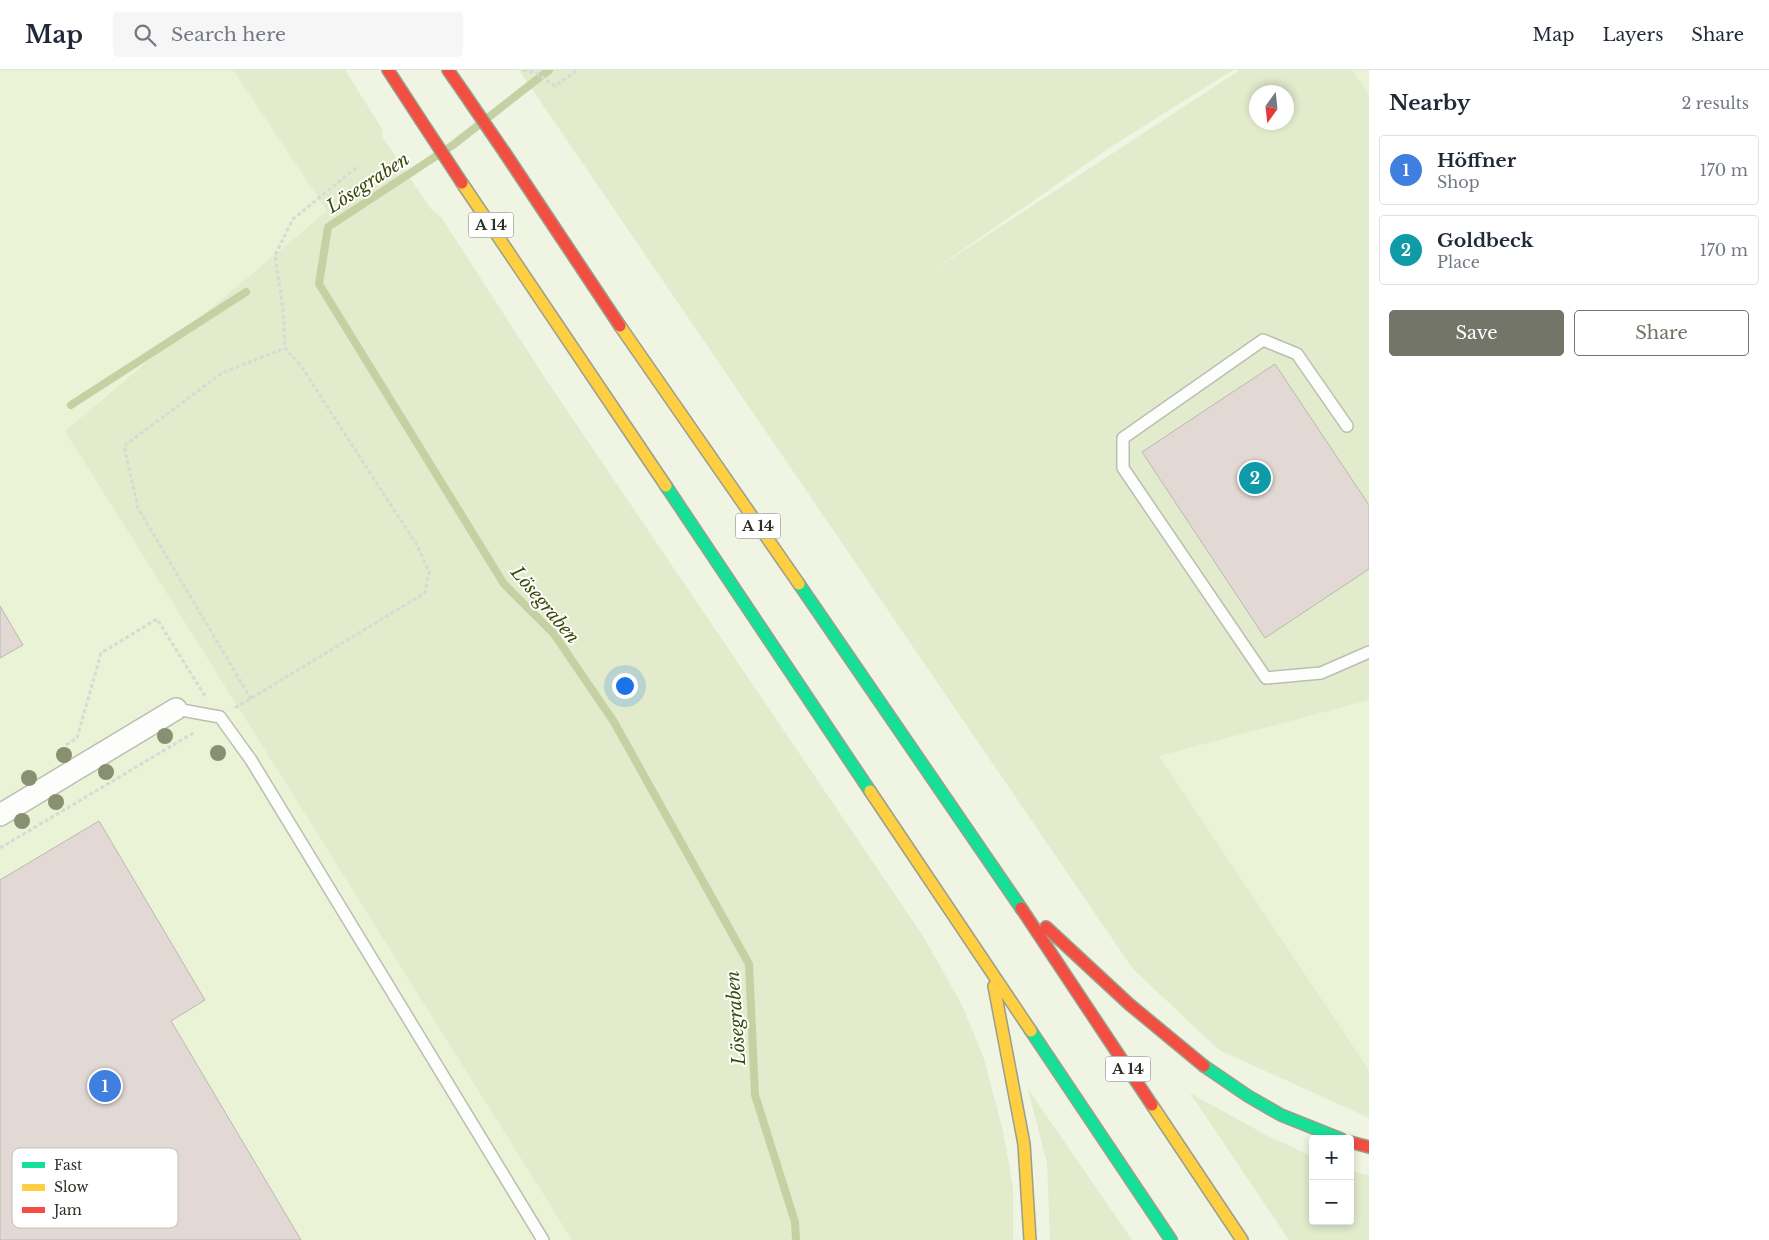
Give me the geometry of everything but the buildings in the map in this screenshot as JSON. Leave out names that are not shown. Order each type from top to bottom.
[{"type":"highway","name":"A 14","points":[[388,70],[1171,1240]]},
{"type":"highway","name":"A 14","points":[[448,70],[601,298],[1014,897],[1242,1240]]},
{"type":"highway","points":[[1014,897],[1140,1012],[1211,1072],[1282,1116],[1331,1135]]},
{"type":"highway","points":[[991,972],[1014,1080],[1023,1141],[1030,1240]]},
{"type":"highway","points":[[1354,1143],[1369,1148]]},
{"type":"street","points":[[0,815],[176,709]]},
{"type":"lane","points":[[1347,426],[1298,354],[1263,340],[1123,438],[1122,468],[1266,678],[1320,672],[1369,652]]},
{"type":"lane","points":[[176,709],[220,717],[251,760],[543,1240]]},
{"type":"path","points":[[523,70],[536,73],[555,86],[578,70]]},
{"type":"path","points":[[0,848],[425,593],[429,572],[418,547],[302,366],[285,348],[283,310],[275,255],[293,219],[357,167]]},
{"type":"path","points":[[251,699],[138,508],[124,446],[222,373],[285,348]]},
{"type":"path","points":[[61,748],[77,738],[101,653],[157,619],[198,684]]},
{"type":"shaded area","points":[[0,70],[233,70],[327,211],[65,431],[572,1240],[0,1240]]},
{"type":"shaded area","points":[[233,70],[345,70],[382,129],[383,138],[431,209],[441,217],[547,381],[923,936],[962,1005],[984,1059],[1003,1131],[1013,1188],[1013,1240],[572,1240],[65,431],[327,211]]},
{"type":"shaded area","points":[[519,70],[1233,70],[1109,148],[928,274],[1240,70],[1352,70],[1369,94],[1369,700],[1159,756],[1369,1070],[1369,1118],[1219,1050],[1133,969]]},
{"type":"shaded area","points":[[1352,70],[1369,70],[1369,94]]},
{"type":"shaded area","points":[[1369,700],[1369,1070],[1159,756]]},
{"type":"shaded area","points":[[1028,1089],[1132,1240],[1050,1240],[1047,1163]]},
{"type":"shaded area","points":[[1190,1093],[1266,1135],[1309,1155],[1309,1225],[1354,1225],[1354,1172],[1369,1175],[1369,1240],[1289,1240]]},
{"type":"waterway","name":"Lösegraben","points":[[549,70],[453,145],[328,227],[319,284],[504,584],[554,634],[614,722],[749,964],[755,1095],[795,1222],[796,1240]]},
{"type":"waterway","points":[[71,405],[246,292]]},
{"type":"traffic: fast","points":[[666,486],[870,791]]},
{"type":"traffic: fast","points":[[799,584],[1021,908]]},
{"type":"traffic: fast","points":[[1031,1031],[1171,1240]]},
{"type":"traffic: fast","points":[[1204,1066],[1248,1096],[1281,1115],[1331,1135]]},
{"type":"traffic: slow","points":[[462,183],[666,486]]},
{"type":"traffic: slow","points":[[620,326],[799,584]]},
{"type":"traffic: slow","points":[[870,791],[1031,1031]]},
{"type":"traffic: slow","points":[[994,986],[1024,1144],[1030,1240]]},
{"type":"traffic: slow","points":[[1152,1105],[1242,1240]]},
{"type":"traffic: jam","points":[[388,70],[420,119]]},
{"type":"traffic: jam","points":[[448,70],[464,93]]},
{"type":"traffic: jam","points":[[464,93],[505,153]]},
{"type":"traffic: jam","points":[[420,119],[462,183]]},
{"type":"traffic: jam","points":[[505,153],[620,326]]},
{"type":"traffic: jam","points":[[1021,908],[1152,1105]]},
{"type":"traffic: jam","points":[[1046,927],[1129,1004],[1204,1066]]},
{"type":"traffic: jam","points":[[1354,1143],[1369,1147]]},
{"type":"place","name":"Goldbeck","points":[[1255,478]]},
{"type":"place","name":"Höffner","points":[[105,1086]]}]
